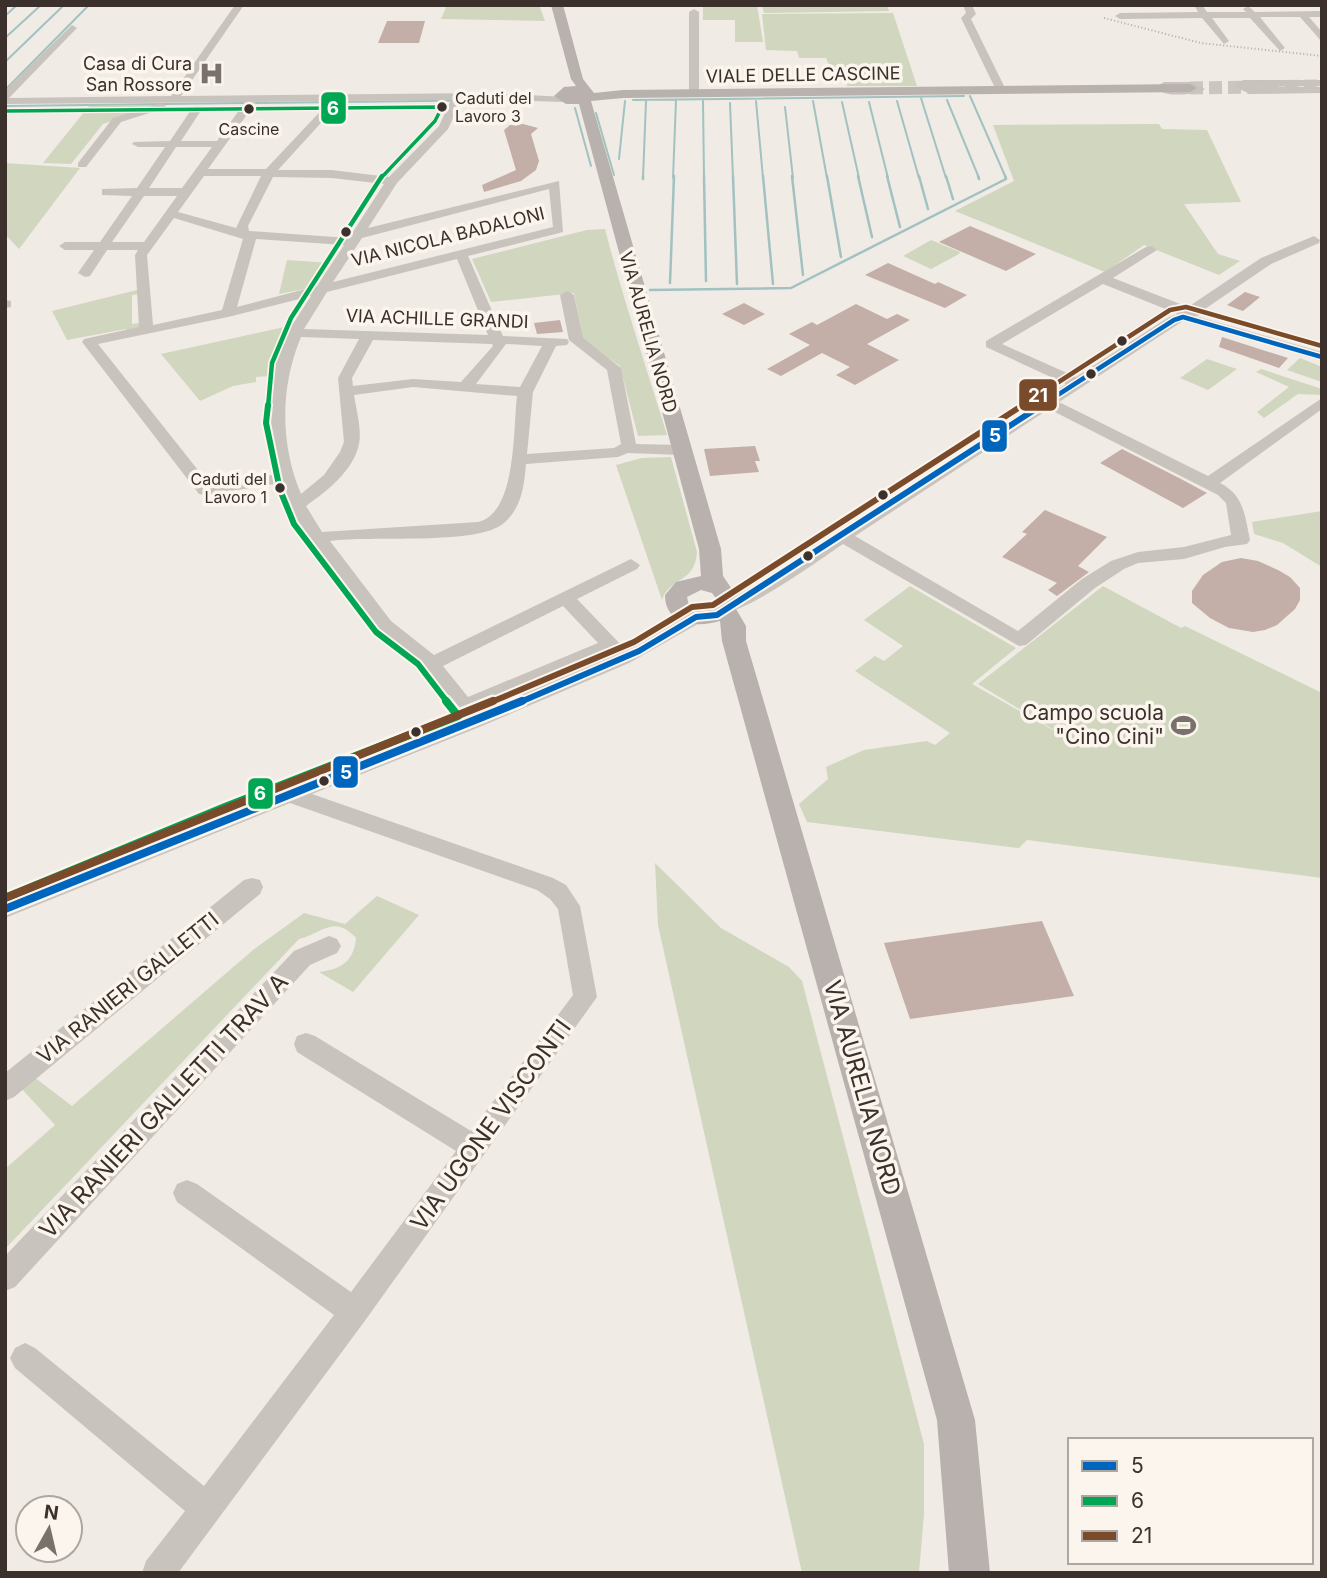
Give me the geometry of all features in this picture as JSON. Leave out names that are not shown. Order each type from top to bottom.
[{"type":"main road","points":[[557,5],[569,92],[589,119]]},
{"type":"main road","name":"VIALE DELLE CASCINE","points":[[569,92],[586,95],[1190,88]]},
{"type":"main road","name":"VIA AURELIA NORD","points":[[586,95],[589,119],[710,549],[715,605],[720,625],[734,641],[956,1420],[961,1453],[966,1561]]},
{"type":"main road","points":[[707,545],[692,584],[679,590],[675,601],[681,611],[715,605]]},
{"type":"main road","points":[[692,584],[715,605]]},
{"type":"street","points":[[82,165],[117,120],[167,102],[240,5]]},
{"type":"street","points":[[967,5],[971,14],[967,18],[1000,89]]},
{"type":"street","points":[[1146,5],[1153,15]]},
{"type":"street","points":[[1197,5],[1224,41]]},
{"type":"street","points":[[1245,5],[1280,48]]},
{"type":"street","points":[[694,12],[694,94]]},
{"type":"street","points":[[1303,14],[1322,38]]},
{"type":"street","points":[[1120,16],[1322,14]]},
{"type":"street","points":[[5,99],[72,28]]},
{"type":"street","points":[[1322,83],[1246,83],[1238,86],[1250,91],[1322,90]]},
{"type":"street","name":"VIALE DELLE CASCINE","points":[[982,90],[985,93],[1004,94],[1200,90],[1197,86],[1189,85],[1000,89]]},
{"type":"street","points":[[5,99],[167,102],[253,98],[337,101],[457,99],[569,92]]},
{"type":"street","points":[[146,330],[141,255],[253,98]]},
{"type":"street","points":[[457,99],[444,127],[392,181],[295,333],[280,372],[276,423],[296,505],[317,538],[384,625],[432,664],[469,714]]},
{"type":"street","points":[[224,314],[250,238],[242,226],[268,174],[337,101]]},
{"type":"street","points":[[85,273],[197,109]]},
{"type":"street","points":[[138,144],[222,144]]},
{"type":"street","points":[[200,172],[332,174],[392,181]]},
{"type":"street","name":"VIA NICOLA BADALONI","points":[[288,477],[205,490],[89,342],[224,314],[560,228],[555,184],[355,238]]},
{"type":"street","points":[[106,192],[185,192]]},
{"type":"street","points":[[169,213],[246,234],[355,238]]},
{"type":"street","points":[[5,909],[287,794],[617,651],[667,634],[715,605],[764,586],[1170,322],[1190,314],[1266,261],[1314,240]]},
{"type":"street","points":[[65,246],[146,246]]},
{"type":"street","points":[[1077,383],[991,344],[1151,250]]},
{"type":"street","points":[[461,254],[500,349],[465,387]]},
{"type":"street","points":[[1104,279],[1322,363]]},
{"type":"street","points":[[567,295],[578,342],[614,368],[628,442]]},
{"type":"street","name":"VIA NICOLA BADALONI","points":[[145,315],[224,314]]},
{"type":"street","points":[[1216,324],[1322,357]]},
{"type":"street","points":[[1216,324],[1322,351]]},
{"type":"street","name":"VIA ACHILLE GRANDI","points":[[295,333],[578,342]]},
{"type":"street","points":[[296,505],[327,482],[351,447],[346,374],[368,336]]},
{"type":"street","points":[[317,538],[364,531],[433,532],[487,526],[502,515],[512,498],[525,392],[552,341]]},
{"type":"street","points":[[346,391],[408,383],[525,392]]},
{"type":"street","points":[[842,536],[1019,640],[1095,580],[1123,562],[1152,555],[1185,553],[1220,541],[1241,540],[1232,498],[1209,483],[1047,402]]},
{"type":"street","points":[[1209,483],[1322,402]]},
{"type":"street","points":[[518,460],[618,452],[628,442],[679,444]]},
{"type":"street","points":[[432,664],[631,565]]},
{"type":"street","points":[[565,598],[617,651]]},
{"type":"street","points":[[667,634],[675,601]]},
{"type":"street","name":"VIA UGONE VISCONTI","points":[[158,1573],[585,997],[567,902],[558,892],[545,884],[287,794]]},
{"type":"street","name":"VIA RANIERI GALLETTI","points":[[5,1089],[251,887]]},
{"type":"street","name":"VIA RANIERI GALLETTI TRAV A","points":[[5,1277],[302,958],[329,946]]},
{"type":"street","points":[[306,1044],[474,1147]]},
{"type":"street","points":[[187,1193],[354,1312]]},
{"type":"street","points":[[25,1358],[206,1508]]},
{"type":"green space","points":[[447,5],[539,5],[545,21],[441,19]]},
{"type":"green space","points":[[703,5],[757,5],[763,42],[735,42],[735,20],[703,20]]},
{"type":"green space","points":[[762,5],[887,5],[889,11],[764,13]]},
{"type":"green space","points":[[893,13],[917,86],[847,86],[845,69],[830,68],[826,58],[799,58],[797,51],[766,50],[762,14]]},
{"type":"green space","points":[[159,105],[103,124],[71,164],[43,163],[89,106]]},
{"type":"green space","points":[[1159,124],[1162,129],[1207,130],[1241,202],[1184,204],[1218,254],[1240,261],[1219,275],[1144,245],[1105,272],[955,211],[1014,181],[993,125]]},
{"type":"green space","points":[[5,163],[80,168],[19,249],[5,234]]},
{"type":"green space","points":[[605,229],[667,435],[638,436],[620,366],[583,340],[574,293],[491,302],[472,259],[587,230]]},
{"type":"green space","points":[[931,240],[960,252],[931,269],[903,256]]},
{"type":"green space","points":[[287,260],[331,263],[315,287],[279,294]]},
{"type":"green space","points":[[137,290],[140,294],[132,295],[132,324],[140,323],[140,329],[67,340],[52,311]]},
{"type":"green space","points":[[289,326],[283,335],[271,376],[256,377],[256,382],[233,386],[200,401],[161,354]]},
{"type":"green space","points":[[1300,358],[1322,367],[1322,382],[1287,370]]},
{"type":"green space","points":[[1207,359],[1237,369],[1208,390],[1180,378]]},
{"type":"green space","points":[[1261,369],[1322,389],[1322,395],[1298,394],[1264,418],[1257,412],[1289,387],[1256,372]]},
{"type":"green space","points":[[671,457],[697,552],[692,570],[666,592],[662,600],[616,465],[642,458]]},
{"type":"green space","points":[[1322,511],[1322,567],[1283,543],[1254,534],[1252,522]]},
{"type":"green space","name":"Campo scuola \"Cino Cini\"","points":[[910,586],[1016,648],[972,684],[1074,742],[978,684],[1103,586],[1181,628],[1185,626],[1322,693],[1322,878],[1027,840],[1019,848],[807,822],[799,804],[828,779],[826,767],[864,750],[927,741],[935,745],[950,733],[855,671],[875,656],[884,661],[903,646],[864,620]]},
{"type":"green space","points":[[655,863],[721,928],[789,967],[802,981],[924,1444],[924,1514],[919,1573],[802,1573],[658,925]]},
{"type":"green space","points":[[377,896],[419,915],[353,992],[319,972],[334,969],[345,962],[353,953],[356,938],[341,927],[335,926],[299,939],[5,1249],[5,1169],[55,1125],[21,1088],[34,1077],[72,1106],[253,950],[304,913],[345,924]]},
{"type":"building","points":[[387,21],[425,21],[419,43],[378,43]]},
{"type":"building","points":[[523,124],[538,128],[531,134],[539,161],[536,170],[521,181],[484,192],[482,185],[516,170],[504,130],[510,125]]},
{"type":"building","points":[[970,226],[1036,254],[1006,271],[939,242]]},
{"type":"building","points":[[888,263],[967,295],[945,308],[865,275]]},
{"type":"building","points":[[1245,292],[1260,297],[1243,311],[1227,305]]},
{"type":"building","points":[[744,303],[765,314],[744,325],[722,314]]},
{"type":"building","points":[[856,304],[887,319],[897,314],[910,320],[867,344],[899,360],[855,385],[836,375],[850,367],[822,353],[781,376],[767,369],[810,345],[789,334],[812,322],[817,325]]},
{"type":"building","points":[[560,320],[563,332],[537,334],[534,323]]},
{"type":"building","points":[[1222,337],[1288,358],[1279,368],[1219,347]]},
{"type":"building","points":[[755,446],[760,461],[755,461],[759,472],[710,476],[704,449]]},
{"type":"building","points":[[1122,449],[1207,493],[1183,508],[1100,463]]},
{"type":"building","points":[[1045,510],[1107,537],[1078,566],[1089,572],[1057,596],[1048,590],[1057,583],[1002,557],[1027,534],[1022,532]]},
{"type":"building","points":[[1241,558],[1258,561],[1278,570],[1290,577],[1300,588],[1300,600],[1295,609],[1277,625],[1253,632],[1229,628],[1210,618],[1192,603],[1192,591],[1203,575],[1222,562]]},
{"type":"building","points":[[1042,921],[1074,996],[910,1019],[884,943]]},
{"type":"waterway","points":[[5,16],[17,5]]},
{"type":"waterway","points":[[5,38],[41,5]]},
{"type":"waterway","points":[[5,62],[64,5]]},
{"type":"waterway","points":[[6,89],[89,5]]},
{"type":"waterway","points":[[633,100],[964,96]]},
{"type":"waterway","points":[[970,96],[1006,178]]},
{"type":"waterway","points":[[921,98],[946,178]]},
{"type":"waterway","points":[[256,103],[507,100]]},
{"type":"waterway","points":[[673,178],[676,100]]},
{"type":"waterway","points":[[947,100],[979,178]]},
{"type":"waterway","points":[[619,159],[625,101]]},
{"type":"waterway","points":[[643,178],[646,101]]},
{"type":"waterway","points":[[703,101],[704,178]]},
{"type":"waterway","points":[[756,101],[763,178]]},
{"type":"waterway","points":[[813,101],[827,178]]},
{"type":"waterway","points":[[897,101],[919,178]]},
{"type":"waterway","points":[[842,102],[859,178]]},
{"type":"waterway","points":[[869,102],[888,178]]},
{"type":"waterway","points":[[5,106],[244,103]]},
{"type":"waterway","points":[[730,103],[733,178]]},
{"type":"waterway","points":[[785,107],[793,178]]},
{"type":"waterway","points":[[575,108],[591,166]]},
{"type":"waterway","points":[[596,113],[614,175]]},
{"type":"waterway","points":[[670,283],[674,176]]},
{"type":"waterway","points":[[704,176],[706,281]]},
{"type":"waterway","points":[[733,176],[737,284]]},
{"type":"waterway","points":[[763,176],[773,284]]},
{"type":"waterway","points":[[792,176],[803,275]]},
{"type":"waterway","points":[[827,176],[841,257]]},
{"type":"waterway","points":[[858,176],[872,237]]},
{"type":"waterway","points":[[887,176],[900,227]]},
{"type":"waterway","points":[[919,176],[928,209]]},
{"type":"waterway","points":[[946,176],[953,199]]},
{"type":"waterway","points":[[650,290],[791,288],[1006,179],[1005,176]]},
{"type":"tunnel","points":[[1190,88],[1322,86]]},
{"type":"railway","points":[[1104,18],[1201,43],[1322,56]]},
{"type":"transit line","name":"6","points":[[5,111],[442,107],[435,121],[383,175],[291,318],[272,363],[266,423],[280,490],[294,524],[376,632],[418,664],[458,716],[225,807],[5,898]]},
{"type":"transit line","name":"21","points":[[5,898],[634,642],[692,607],[713,605],[1170,310],[1186,307],[1322,346]]},
{"type":"transit line","name":"5","points":[[5,909],[517,703],[639,651],[696,617],[717,615],[1174,320],[1183,317],[1322,357]]},
{"type":"place","name":"Casa di Cura San Rossore","points":[[212,74]]},
{"type":"place","name":"Caduti del Lavoro 3","points":[[442,107]]},
{"type":"place","name":"Cascine","points":[[249,109]]},
{"type":"place","name":"Caduti del Lavoro 1","points":[[280,488]]},
{"type":"place","name":"Campo scuola \"Cino Cini\"","points":[[1184,725]]}]
